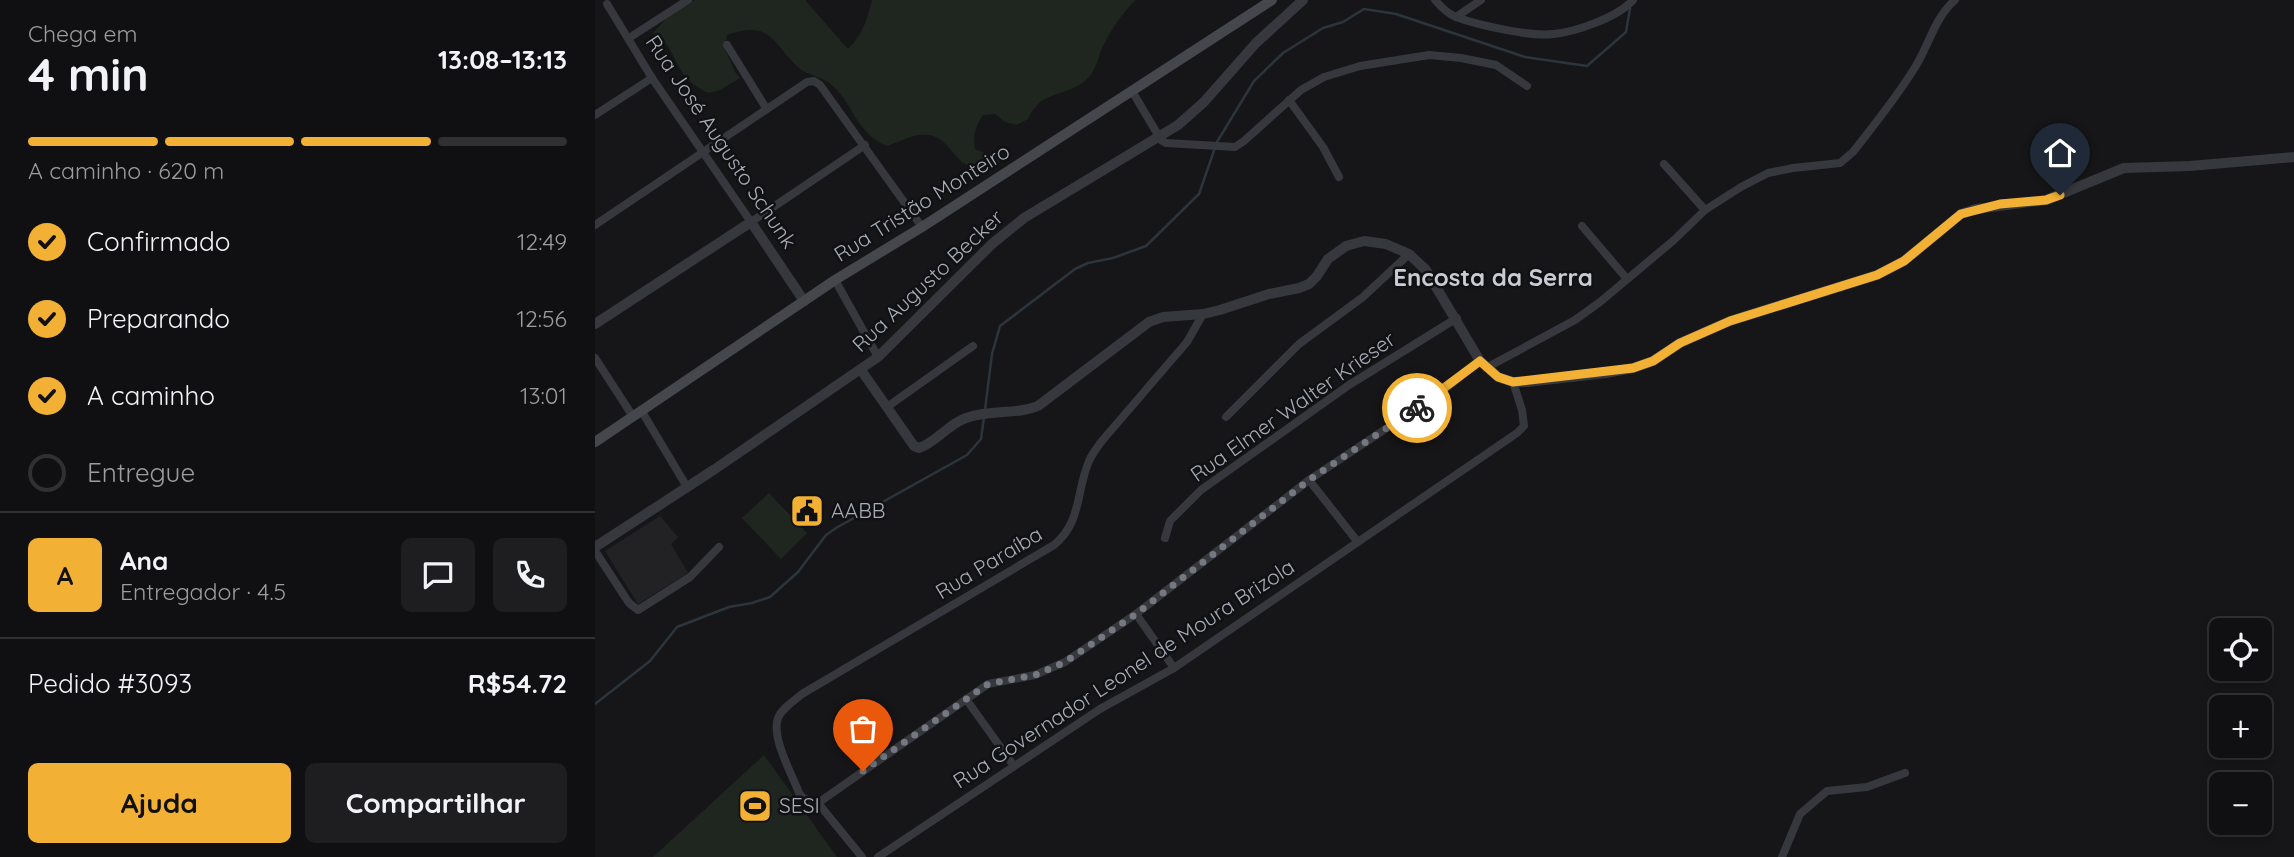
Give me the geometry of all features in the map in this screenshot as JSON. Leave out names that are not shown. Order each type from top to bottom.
[{"type":"main road","name":"Rua Tristão Monteiro","points":[[595,442],[835,280],[922,227],[1272,0]]},
{"type":"street","points":[[629,38],[688,0]]},
{"type":"street","name":"Rua Augusto Becker","points":[[595,549],[878,357],[992,244],[1024,218],[1178,125],[1204,102],[1256,43],[1304,0]]},
{"type":"street","points":[[1435,0],[1456,17],[1515,32],[1552,34],[1595,22],[1630,3]]},
{"type":"street","points":[[1456,17],[1481,0]]},
{"type":"street","points":[[862,857],[818,803],[988,684],[1051,670],[1136,614],[1309,480],[1440,392],[1483,364],[1575,320],[1674,240],[1705,210],[1741,187],[1768,173],[1840,163],[1853,152],[1913,71],[1926,51],[1938,20],[1955,0]]},
{"type":"street","name":"Rua José Augusto Schunk","points":[[607,4],[652,78],[804,301]]},
{"type":"street","points":[[727,45],[766,108]]},
{"type":"street","points":[[1132,90],[1159,136],[1166,143],[1235,147],[1301,90],[1324,77],[1360,66],[1429,55],[1461,58],[1496,65],[1527,86]]},
{"type":"street","points":[[595,115],[652,78]]},
{"type":"street","points":[[595,225],[766,108],[807,82],[814,81],[820,85],[865,145],[922,227]]},
{"type":"street","points":[[1289,100],[1323,147],[1339,177]]},
{"type":"street","points":[[595,324],[865,145]]},
{"type":"street","points":[[861,370],[914,446],[919,448],[961,420],[989,412],[1029,410],[1038,406],[1149,322],[1163,317],[1203,314],[1309,284],[1328,259],[1346,246],[1364,241],[1386,244],[1409,254],[1426,270],[1483,364],[1498,377],[1513,382],[1606,373],[1653,361],[1680,343],[1730,321],[1877,275],[1904,261],[1961,214],[1976,209],[2046,200],[2124,168],[2190,166],[2294,157]]},
{"type":"street","points":[[1664,164],[1705,210]]},
{"type":"street","points":[[1582,226],[1627,279]]},
{"type":"street","points":[[1226,417],[1299,344],[1363,297],[1409,254]]},
{"type":"street","points":[[835,280],[878,357]]},
{"type":"street","name":"Rua Paraíba","points":[[818,803],[803,798],[799,793],[778,740],[779,718],[786,708],[802,694],[1055,545],[1065,536],[1073,524],[1089,460],[1101,442],[1187,342],[1203,314]]},
{"type":"street","name":"Rua Elmer Walter Krieser","points":[[1165,538],[1170,521],[1182,506],[1201,490],[1349,385],[1457,318]]},
{"type":"street","points":[[887,407],[973,346]]},
{"type":"street","points":[[595,358],[637,413],[687,487]]},
{"type":"street","name":"Rua Governador Leonel de Moura Brizola","points":[[878,857],[1100,709],[1174,668],[1505,441],[1524,426],[1513,382]]},
{"type":"street","points":[[1309,480],[1357,541]]},
{"type":"street","points":[[595,549],[629,603],[638,610],[690,577],[719,547]]},
{"type":"street","points":[[1136,614],[1174,668]]},
{"type":"street","points":[[966,699],[1014,766]]},
{"type":"street","points":[[1782,857],[1800,814],[1828,791],[1867,787],[1905,773]]},
{"type":"shaded area","points":[[695,0],[805,0],[848,49],[864,26],[872,0],[1136,0],[1114,27],[1093,70],[1081,84],[1040,102],[1028,119],[1017,125],[1005,122],[995,114],[983,115],[975,131],[975,149],[987,154],[999,150],[1006,159],[989,166],[976,167],[966,165],[939,139],[929,135],[913,136],[887,146],[877,141],[862,127],[833,86],[799,68],[776,42],[762,32],[753,30],[727,35],[725,49],[740,78],[720,90],[708,93],[700,89],[685,75],[667,45],[653,33],[672,12]]},
{"type":"shaded area","points":[[769,493],[807,533],[781,559],[742,518]]},
{"type":"shaded area","points":[[660,516],[678,537],[671,544],[688,573],[638,604],[605,551]]},
{"type":"shaded area","name":"SESI","points":[[764,755],[837,857],[653,857]]},
{"type":"waterway","points":[[985,410],[992,354],[1000,326],[1075,269],[1146,246],[1199,194],[1217,142],[1254,81],[1283,53],[1323,28],[1343,22],[1364,9],[1396,14],[1525,57],[1587,66],[1626,32],[1630,8]]},
{"type":"waterway","points":[[595,704],[650,661],[677,627],[729,607],[770,597],[798,572],[826,535],[967,455],[981,439],[984,417]]},
{"type":"way so far","points":[[863,771],[988,684],[1035,675],[1065,662],[1136,614],[1309,480],[1417,408]]},
{"type":"place","name":"AABB","points":[[807,511]]},
{"type":"place","name":"SESI","points":[[755,806]]},
{"type":"district","name":"Encosta da Serra","points":[[1493,278]]},
{"type":"route","points":[[1417,408],[1480,361],[1498,377],[1513,382],[1633,368],[1653,361],[1680,343],[1730,321],[1877,275],[1904,261],[1961,214],[2000,204],[2046,200],[2060,195]]}]
